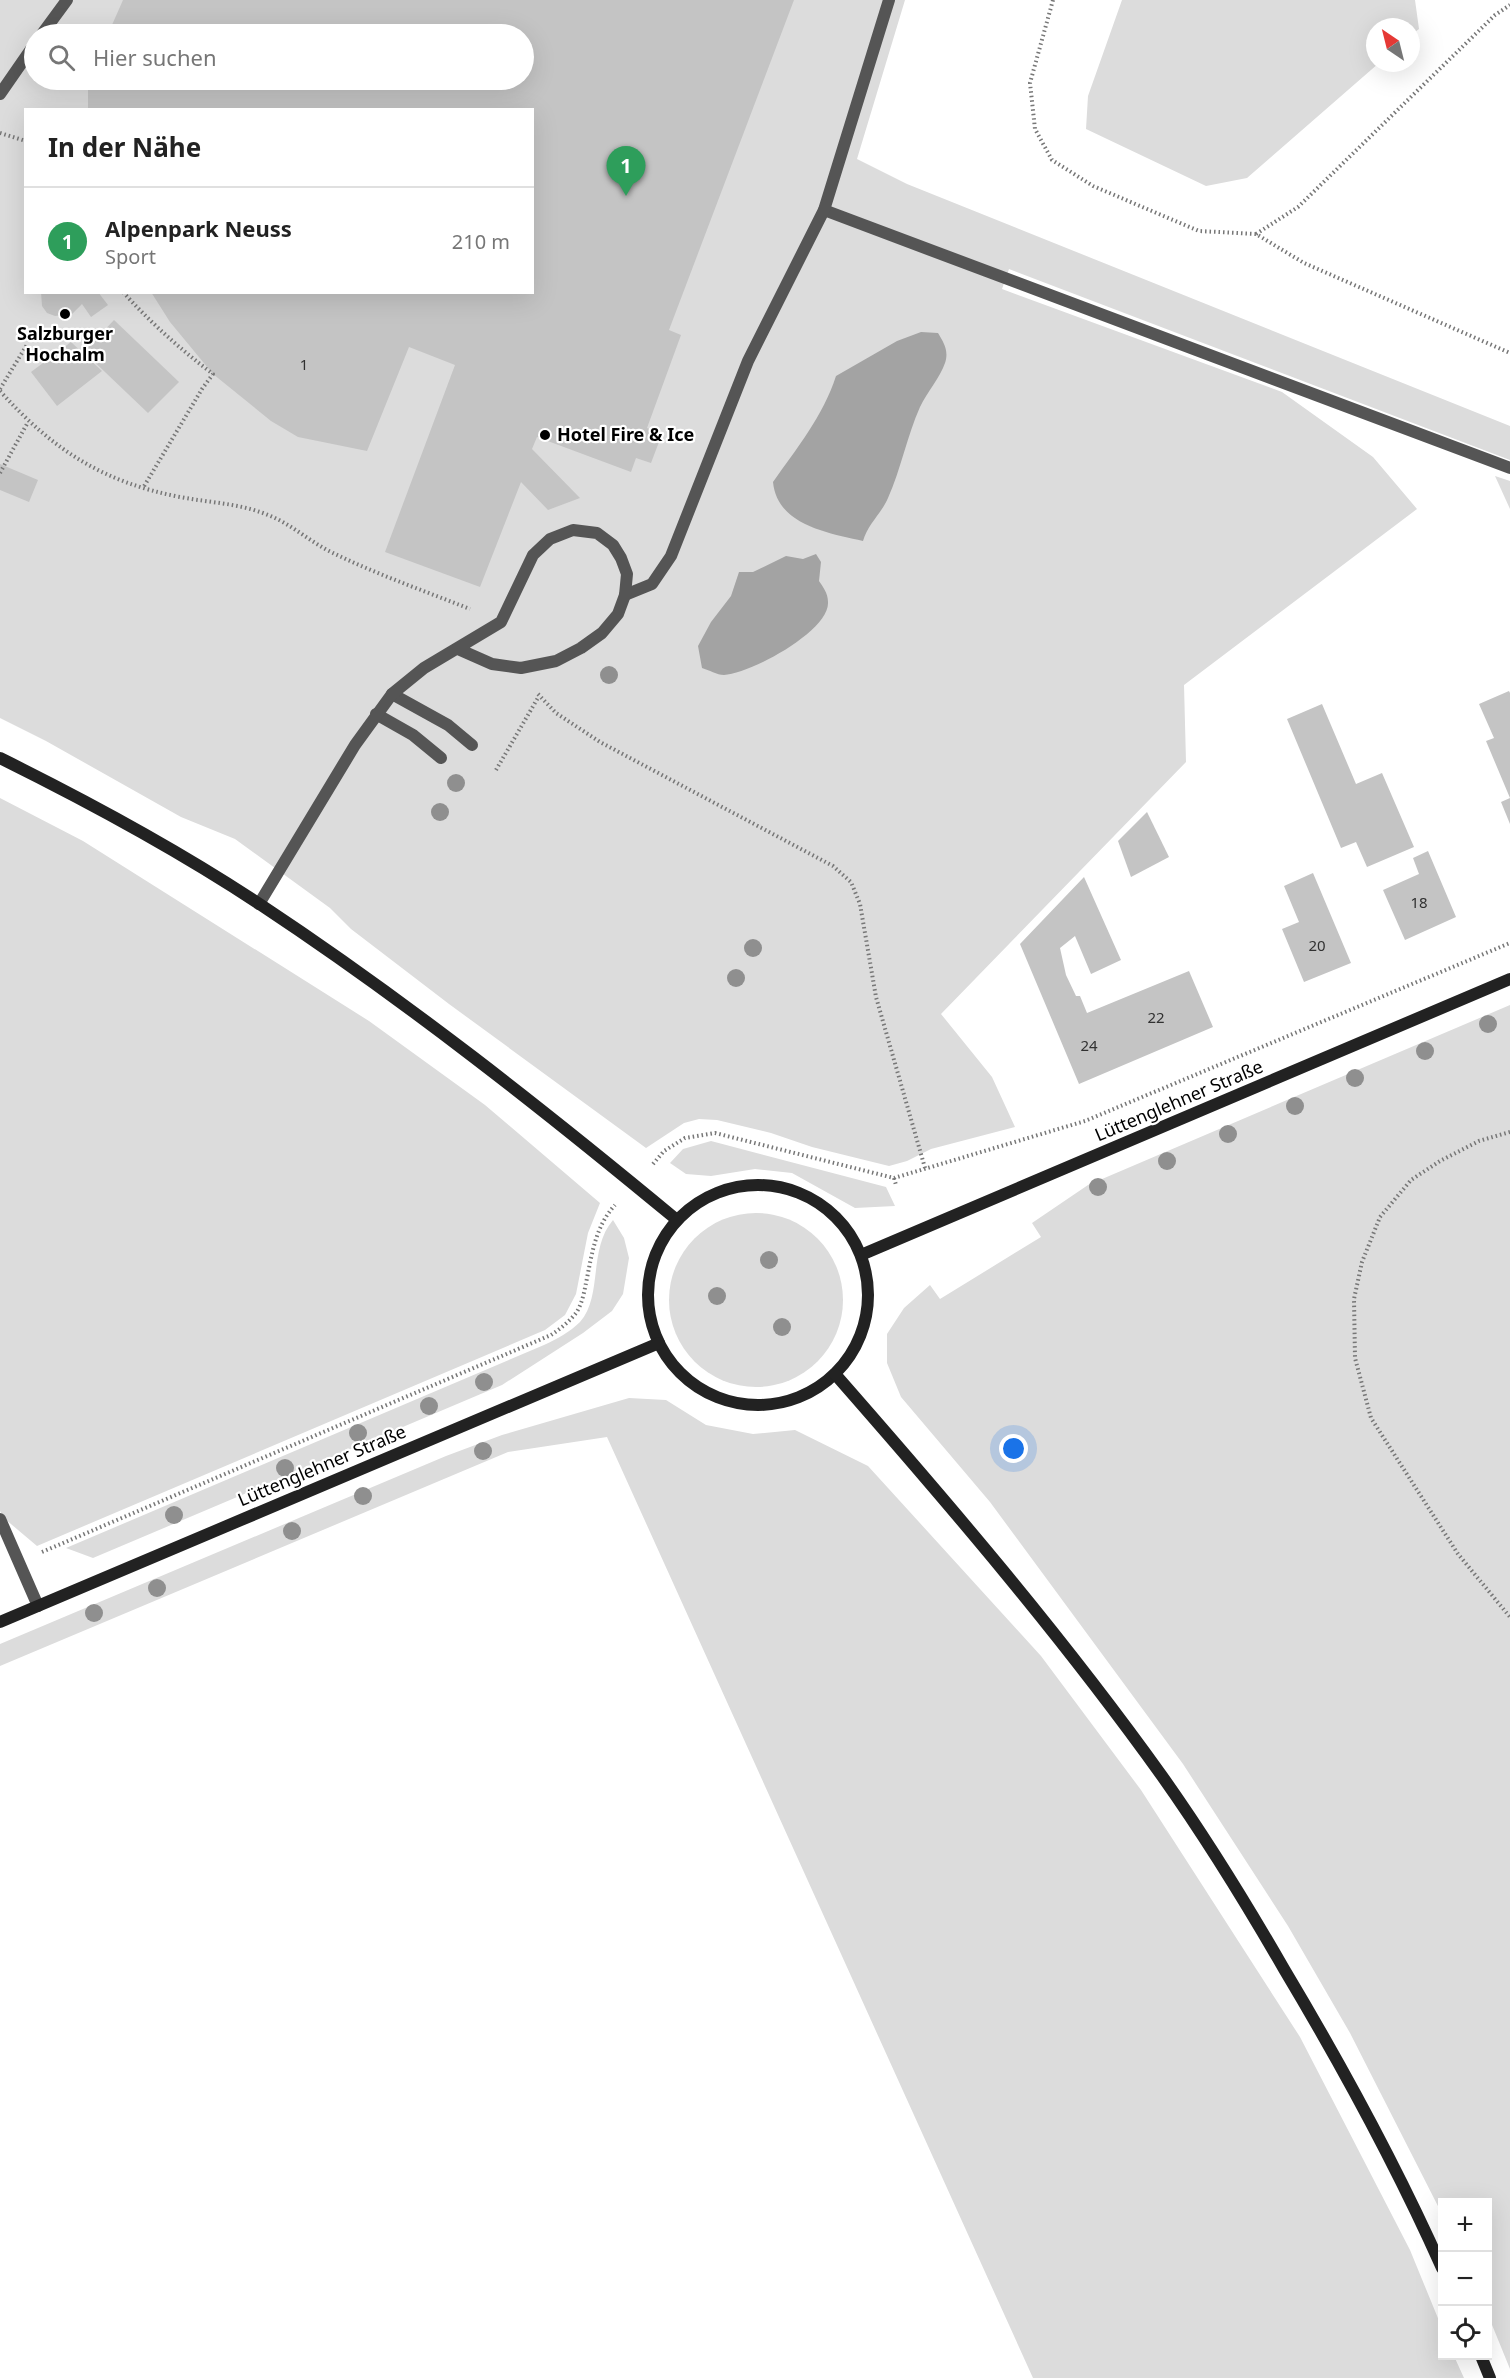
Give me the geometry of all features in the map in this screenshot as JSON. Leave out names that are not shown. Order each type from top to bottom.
[{"type":"main road","points":[[0,758],[154,841],[259,904],[444,1034],[677,1220]]},
{"type":"main road","name":"Lüttenglehner Straße","points":[[861,1255],[1510,979]]},
{"type":"main road","points":[[755,1184],[798,1191],[835,1215],[850,1234],[861,1255],[868,1285],[867,1317],[849,1357],[835,1374],[818,1388],[788,1400],[756,1405],[736,1403],[699,1388],[682,1375],[669,1360],[651,1322],[648,1299],[650,1276],[656,1254],[665,1236],[677,1220],[694,1206],[712,1194],[733,1187],[755,1184]]},
{"type":"main road","name":"Lüttenglehner Straße","points":[[0,1622],[659,1343]]},
{"type":"main road","points":[[835,1374],[955,1511],[1058,1636],[1163,1778],[1243,1898],[1324,2036],[1383,2146],[1438,2258]]},
{"type":"main road","points":[[1483,2360],[1490,2378]]},
{"type":"lane","points":[[49,24],[67,0]]},
{"type":"lane","points":[[625,595],[652,584],[671,555],[748,361],[824,210],[889,0]]},
{"type":"lane","points":[[0,94],[24,59]]},
{"type":"lane","points":[[824,210],[1510,468]]},
{"type":"lane","points":[[259,904],[376,714],[392,694],[424,668],[501,622],[533,555],[550,538],[573,530],[597,533],[613,545],[621,558],[627,574],[625,595],[618,614],[602,633],[581,648],[556,661],[521,668],[492,664],[458,649]]},
{"type":"lane","points":[[392,694],[448,725],[472,745]]},
{"type":"lane","points":[[376,714],[413,735],[441,758]]},
{"type":"lane","points":[[0,1520],[38,1606]]},
{"type":"path","points":[[1053,0],[1030,83],[1035,129],[1052,160],[1093,186],[1199,231],[1256,234],[1304,263],[1510,353]]},
{"type":"path","points":[[1256,234],[1298,207],[1495,15],[1510,5]]},
{"type":"path","points":[[0,133],[24,140]]},
{"type":"path","points":[[125,294],[149,321],[213,374],[143,488]]},
{"type":"path","points":[[28,343],[0,390],[28,422],[64,451],[105,474],[143,488],[179,497],[242,506],[262,513],[326,549],[362,566],[501,622]]},
{"type":"path","points":[[0,473],[28,422]]},
{"type":"path","points":[[521,668],[539,696],[556,713],[600,742],[833,866],[851,882],[860,904],[876,997],[926,1168]]},
{"type":"path","points":[[496,770],[539,696]]},
{"type":"path","points":[[19,1561],[551,1335],[576,1313],[583,1299],[595,1238],[608,1212],[664,1151],[685,1138],[715,1132],[894,1178],[1085,1121],[1510,943]]},
{"type":"path","points":[[1510,1132],[1479,1141],[1440,1161],[1411,1180],[1380,1217],[1362,1262],[1354,1299],[1355,1358],[1371,1418],[1458,1554],[1510,1617]]},
{"type":"path","points":[[894,1178],[896,1185]]},
{"type":"shaded area","points":[[0,0],[905,0],[857,159],[907,184],[1510,426],[1510,460],[1009,269],[1002,289],[1282,392],[1373,457],[1417,509],[1184,685],[1186,762],[941,1014],[992,1077],[1015,1127],[931,1149],[907,1161],[889,1166],[717,1120],[699,1119],[684,1123],[646,1148],[449,1004],[351,929],[330,908],[235,839],[181,817],[46,741],[0,718]]},
{"type":"shaded area","points":[[1122,0],[1415,0],[1417,18],[1366,18],[1366,72],[1369,72],[1247,178],[1206,186],[1086,129],[1088,96]]},
{"type":"shaded area","points":[[921,332],[938,333],[946,351],[945,363],[920,407],[888,498],[863,541],[806,525],[784,508],[777,497],[773,482],[817,418],[836,376],[897,341]]},
{"type":"shaded area","points":[[1495,476],[1510,481],[1510,509]]},
{"type":"shaded area","points":[[816,554],[821,562],[819,581],[828,602],[825,613],[816,626],[803,638],[769,659],[736,673],[724,675],[702,668],[698,646],[711,622],[731,596],[739,572],[753,572],[786,556],[803,559]]},
{"type":"shaded area","points":[[0,798],[83,841],[369,1021],[485,1105],[600,1203],[588,1233],[576,1294],[565,1315],[545,1330],[37,1546],[5,1519],[0,1511]]},
{"type":"shaded area","points":[[1510,1005],[1510,2369],[1492,2325],[1492,2198],[1438,2198],[1438,2206],[1350,2033],[1288,1926],[1183,1764],[990,1502],[901,1397],[887,1363],[887,1334],[904,1308],[930,1285],[940,1299],[1041,1237],[1032,1223],[1088,1185]]},
{"type":"shaded area","points":[[711,1141],[886,1187],[895,1206],[855,1208],[792,1173],[755,1169],[711,1176],[686,1174],[670,1163],[683,1149]]},
{"type":"shaded area","points":[[756,1213],[789,1220],[804,1228],[817,1239],[828,1252],[836,1267],[843,1300],[836,1333],[828,1348],[817,1361],[804,1372],[789,1380],[756,1387],[723,1380],[708,1372],[695,1361],[684,1348],[676,1333],[669,1300],[676,1267],[684,1252],[695,1239],[708,1228],[723,1220]]},
{"type":"shaded area","points":[[613,1220],[624,1238],[629,1258],[623,1294],[612,1311],[583,1333],[502,1385],[93,1558],[66,1548],[563,1335],[580,1322],[587,1311],[601,1245],[605,1232]]},
{"type":"shaded area","points":[[629,1398],[666,1400],[706,1425],[753,1434],[795,1430],[868,1466],[1041,1656],[1141,1790],[1300,2037],[1410,2250],[1438,2318],[1438,2360],[1456,2360],[1464,2378],[1033,2378],[607,1437],[508,1452],[0,1666],[0,1644],[446,1456],[502,1435]]},
{"type":"building","points":[[123,0],[794,0],[669,330],[681,335],[647,428],[662,434],[651,463],[636,458],[631,472],[537,437],[532,449],[580,498],[548,510],[521,482],[480,587],[385,552],[455,365],[409,347],[367,451],[298,437],[271,421],[213,374],[170,322],[152,294],[534,294],[534,108],[88,108],[88,90],[534,90],[534,24],[112,24]]},
{"type":"building","points":[[41,294],[100,294],[108,305],[91,317],[82,304],[72,314],[55,316],[47,313],[42,306]]},
{"type":"building","points":[[114,320],[179,382],[148,413],[84,352]]},
{"type":"building","points":[[71,342],[102,371],[57,406],[31,372]]},
{"type":"building","points":[[0,464],[38,480],[29,502],[0,490]]},
{"type":"building","points":[[1509,691],[1510,798],[1486,741],[1494,738],[1479,704]]},
{"type":"building","points":[[1322,704],[1356,784],[1382,773],[1414,847],[1367,867],[1356,842],[1341,848],[1287,719]]},
{"type":"building","points":[[1510,798],[1510,824],[1501,802]]},
{"type":"building","points":[[1147,812],[1169,857],[1131,877],[1118,841]]},
{"type":"building","points":[[1428,851],[1456,917],[1405,940],[1383,890],[1419,874],[1413,858]]},
{"type":"building","points":[[1313,873],[1351,963],[1304,982],[1282,929],[1299,922],[1284,886]]},
{"type":"building","points":[[1084,877],[1121,960],[1091,974],[1075,936],[1060,948],[1066,975],[1076,996],[1080,996],[1087,1013],[1189,971],[1213,1027],[1079,1084],[1020,944]]},
{"type":"place","name":"Alpenpark Neuss","points":[[626,196]]},
{"type":"place","name":"Salzburger Hochalm","points":[[65,314]]},
{"type":"place","name":"Hotel Fire & Ice","points":[[545,435]]}]
